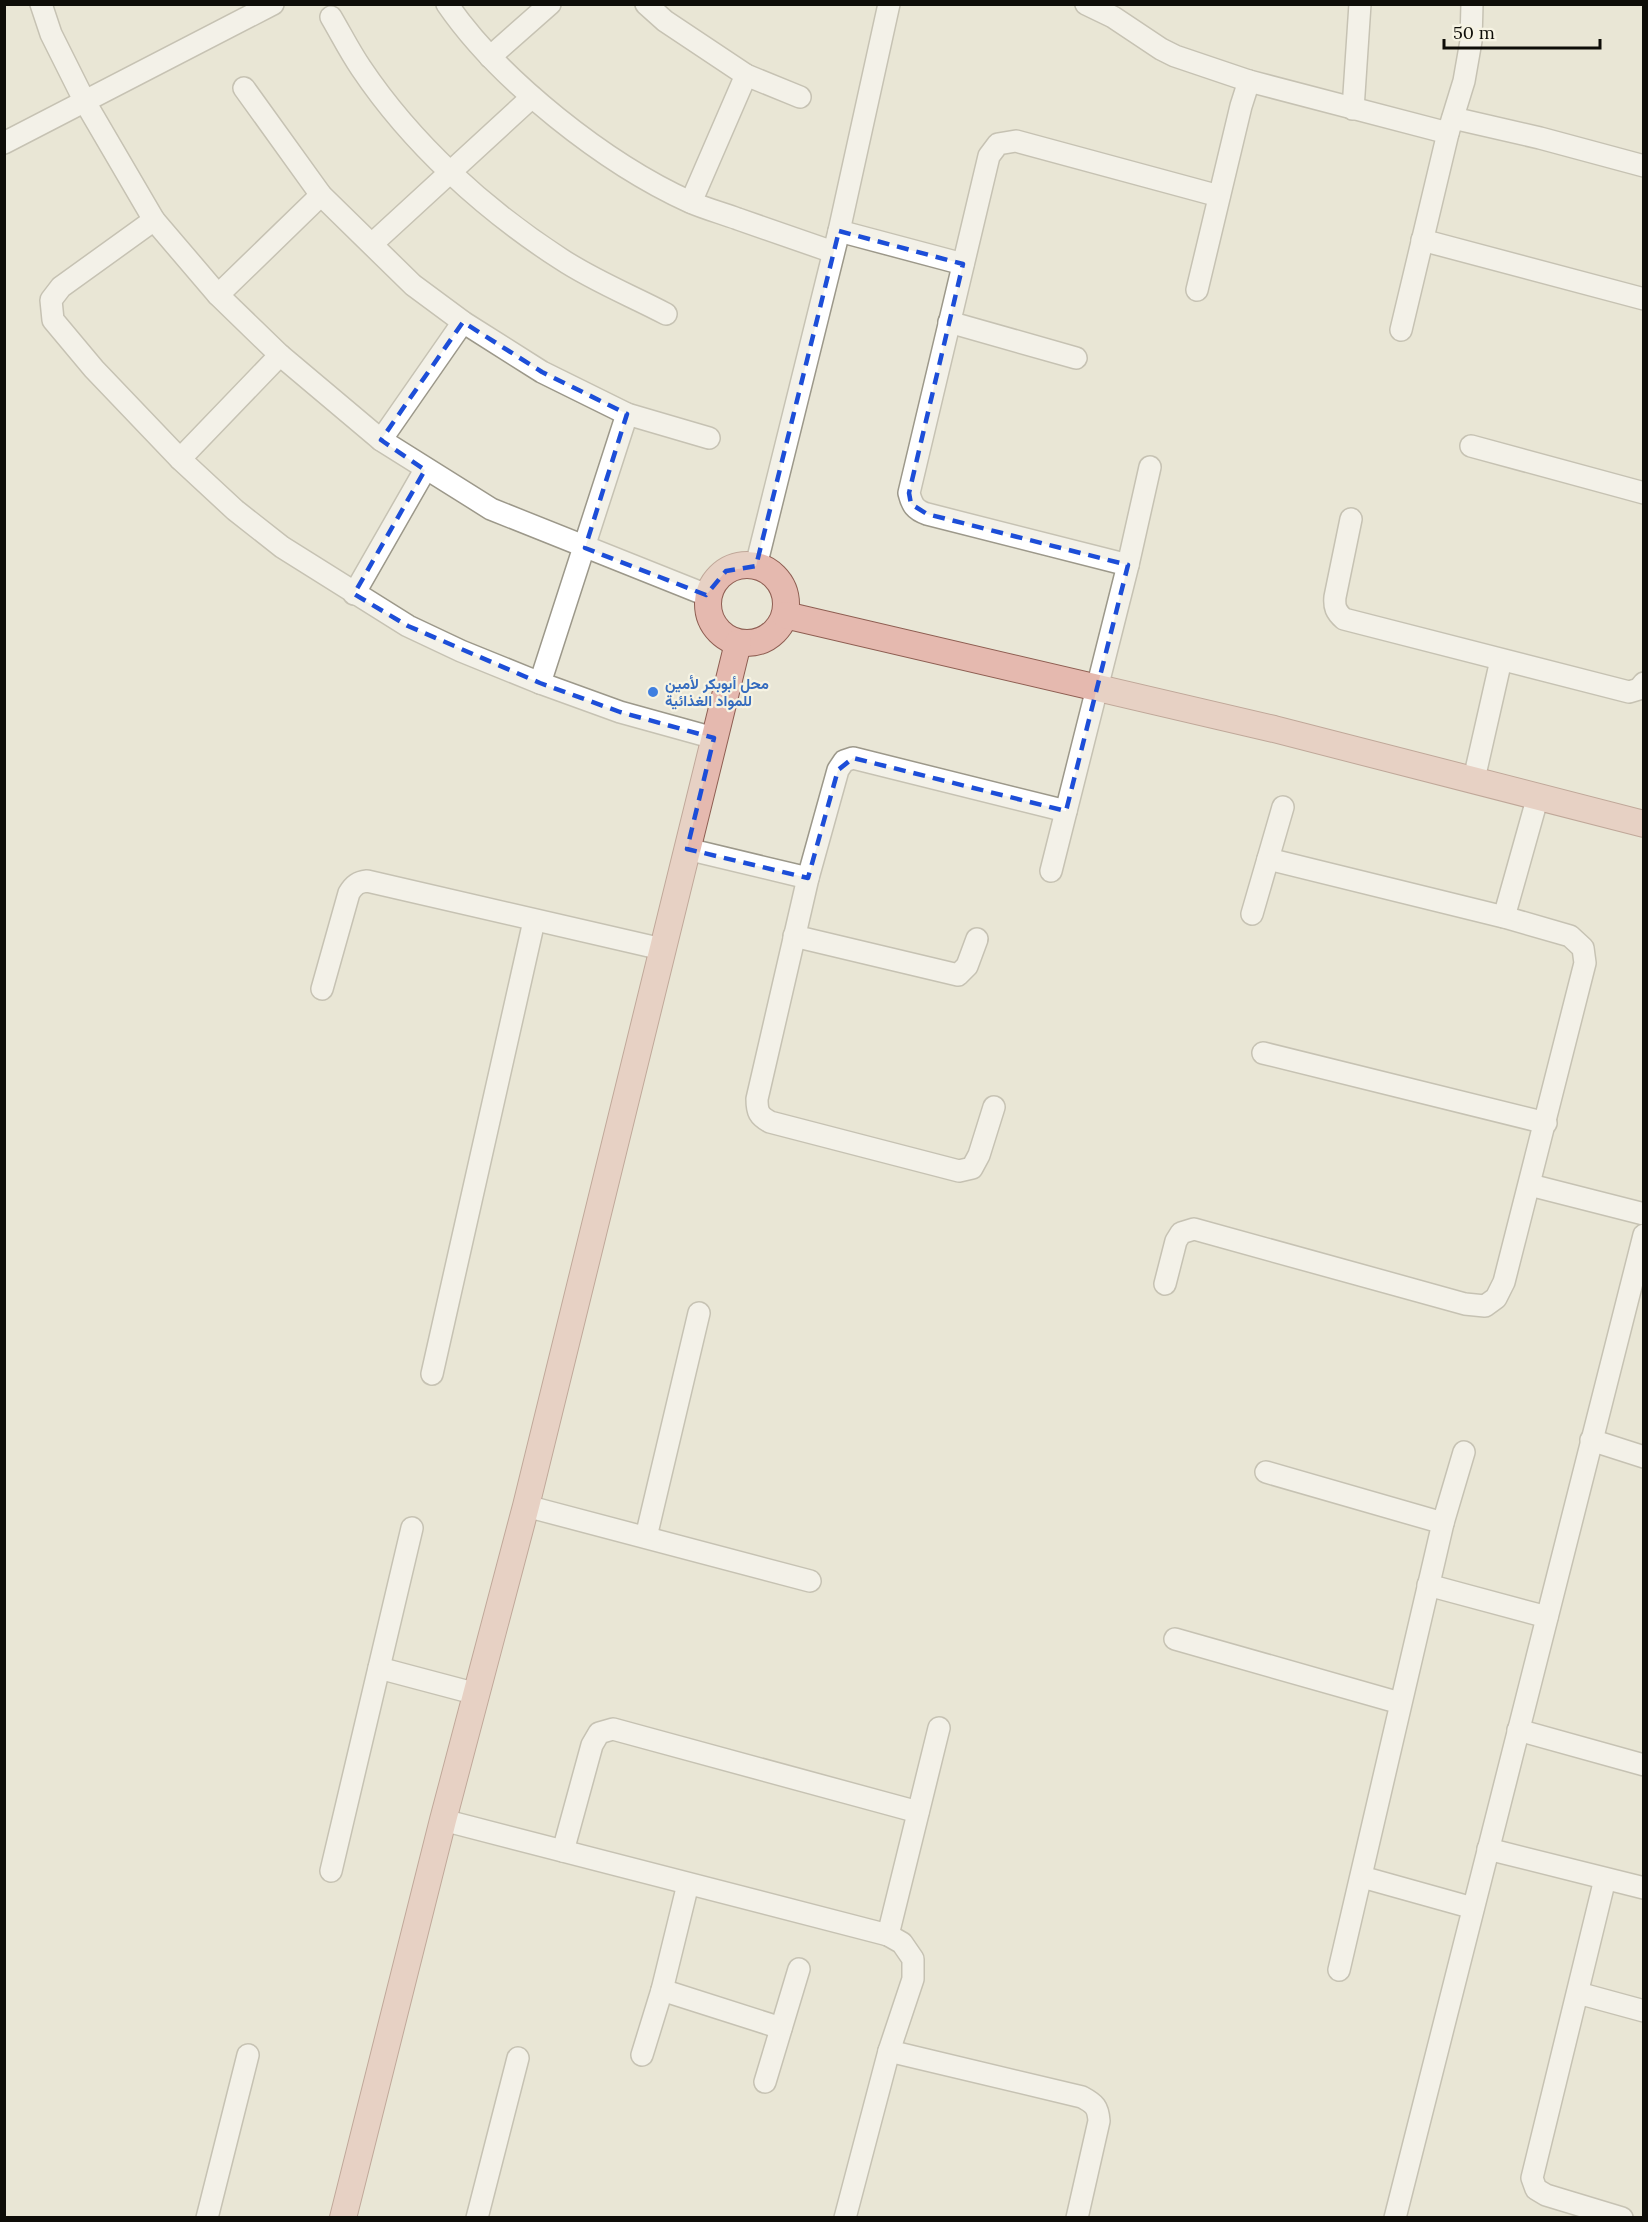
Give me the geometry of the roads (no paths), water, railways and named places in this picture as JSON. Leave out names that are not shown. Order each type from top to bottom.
[{"type":"main road","points":[[756,566],[768,571],[781,584],[787,602],[786,615],[772,635],[762,641],[750,644],[738,643],[726,638],[714,625],[708,608],[709,596],[718,578],[726,571],[735,567],[756,566]]},
{"type":"main road","points":[[786,615],[1286,731],[1644,824]]},
{"type":"main road","points":[[343,2217],[443,1820],[526,1506],[738,643]]},
{"type":"street","points":[[41,4],[51,34],[85,102],[154,220],[218,296],[280,355],[381,441],[491,509],[709,596]]},
{"type":"street","points":[[4,143],[273,4]]},
{"type":"street","points":[[447,4],[490,57],[532,97],[599,148],[643,177],[691,202],[833,252]]},
{"type":"street","points":[[490,57],[550,4]]},
{"type":"street","points":[[646,4],[665,21],[746,75],[801,97]]},
{"type":"street","points":[[756,566],[839,231],[888,4]]},
{"type":"street","points":[[1086,4],[1113,17],[1175,56],[1250,81],[1353,109],[1540,138],[1644,166]]},
{"type":"street","points":[[1353,109],[1360,4]]},
{"type":"street","points":[[1401,330],[1464,81],[1469,51],[1472,4]]},
{"type":"street","points":[[331,17],[360,68],[416,138],[450,171],[513,226],[563,261],[666,314]]},
{"type":"street","points":[[691,202],[746,75]]},
{"type":"street","points":[[1197,290],[1241,106],[1250,81]]},
{"type":"street","points":[[244,88],[321,195],[413,285],[463,322],[542,372],[627,414],[709,438]]},
{"type":"street","points":[[372,244],[532,97]]},
{"type":"street","points":[[1128,565],[927,514],[911,504],[909,493],[989,156],[998,144],[1016,141],[1219,196]]},
{"type":"street","points":[[218,296],[321,195]]},
{"type":"street","points":[[154,220],[61,287],[51,300],[54,320],[94,369],[180,459],[235,510],[282,547],[408,626],[540,684],[620,712],[714,738]]},
{"type":"street","points":[[839,231],[963,264]]},
{"type":"street","points":[[1422,240],[1644,299]]},
{"type":"street","points":[[381,441],[463,322]]},
{"type":"street","points":[[949,322],[1076,358]]},
{"type":"street","points":[[180,459],[280,355]]},
{"type":"street","points":[[540,684],[627,414]]},
{"type":"street","points":[[1471,446],[1644,493]]},
{"type":"street","points":[[1051,871],[1128,565],[1150,467]]},
{"type":"street","points":[[354,594],[425,470]]},
{"type":"street","points":[[1352,519],[1334,605],[1338,614],[1344,619],[1629,692],[1639,689],[1644,683]]},
{"type":"street","points":[[1474,779],[1501,660]]},
{"type":"street","points":[[994,1107],[979,1155],[972,1168],[959,1171],[770,1122],[762,1118],[757,1111],[757,1099],[808,879],[838,770],[844,761],[853,758],[1066,811]]},
{"type":"street","points":[[1504,916],[1538,796]]},
{"type":"street","points":[[1252,914],[1283,807]]},
{"type":"street","points":[[687,849],[808,879]]},
{"type":"street","points":[[1164,1284],[1180,1233],[1194,1229],[1465,1304],[1485,1306],[1496,1298],[1504,1282],[1546,1123],[1585,963],[1583,948],[1570,936],[1504,916],[1268,859]]},
{"type":"street","points":[[322,989],[349,893],[354,885],[367,881],[662,949]]},
{"type":"street","points":[[432,1374],[534,921]]},
{"type":"street","points":[[795,936],[945,974],[958,975],[968,966],[976,939]]},
{"type":"street","points":[[1263,1053],[1546,1123]]},
{"type":"street","points":[[1530,1185],[1644,1214]]},
{"type":"street","points":[[1395,2217],[1644,1235]]},
{"type":"street","points":[[646,1538],[699,1312]]},
{"type":"street","points":[[1592,1440],[1644,1457]]},
{"type":"street","points":[[1339,1970],[1428,1585],[1464,1452]]},
{"type":"street","points":[[1266,1472],[1443,1523]]},
{"type":"street","points":[[526,1506],[810,1581]]},
{"type":"street","points":[[331,1870],[412,1528]]},
{"type":"street","points":[[1428,1585],[1547,1617]]},
{"type":"street","points":[[1175,1639],[1400,1703]]},
{"type":"street","points":[[379,1668],[477,1694]]},
{"type":"street","points":[[888,1935],[939,1728]]},
{"type":"street","points":[[563,1851],[592,1745],[599,1733],[613,1729],[918,1812]]},
{"type":"street","points":[[1518,1730],[1643,1764]]},
{"type":"street","points":[[443,1820],[888,1935],[902,1943],[913,1959],[913,1979],[889,2051],[844,2217]]},
{"type":"street","points":[[1488,1849],[1644,1888]]},
{"type":"street","points":[[1362,1877],[1473,1908]]},
{"type":"street","points":[[1605,1879],[1532,2178],[1536,2189],[1546,2195],[1622,2217]]},
{"type":"street","points":[[642,2055],[662,1990],[688,1884]]},
{"type":"street","points":[[765,2082],[799,1969]]},
{"type":"street","points":[[662,1990],[781,2028]]},
{"type":"street","points":[[1578,1993],[1644,2011]]},
{"type":"street","points":[[889,2051],[1083,2097],[1095,2104],[1099,2121],[1077,2217]]},
{"type":"street","points":[[207,2217],[248,2055]]},
{"type":"street","points":[[477,2217],[518,2058]]},
{"type":"place","name":"محل أبوبكر لأمين للمواد الغذائية","points":[[653,692]]}]
